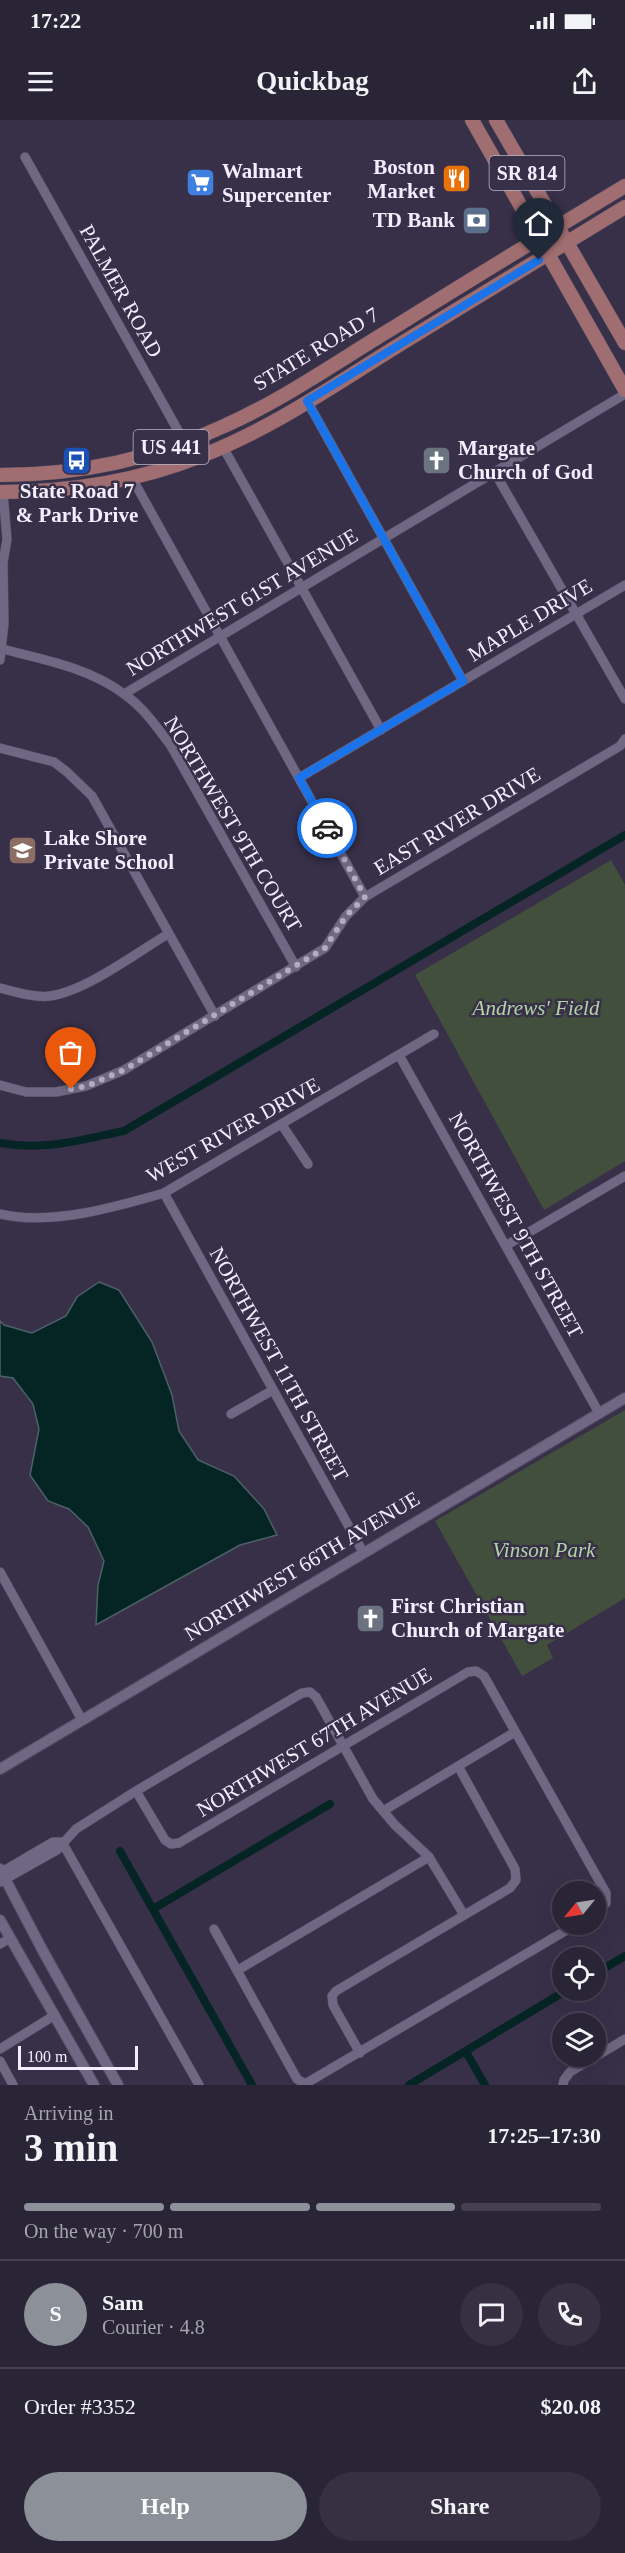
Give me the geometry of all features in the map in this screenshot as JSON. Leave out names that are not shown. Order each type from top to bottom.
[{"type":"main road","name":"SR 814","points":[[472,120],[548,254]]},
{"type":"main road","name":"SR 814","points":[[496,120],[567,243]]},
{"type":"main road","name":"STATE ROAD 7","points":[[0,475],[47,474],[125,461],[185,443],[240,418],[625,186]]},
{"type":"main road","name":"STATE ROAD 7","points":[[1,492],[69,489],[132,478],[223,447],[307,401],[625,207]]},
{"type":"main road","points":[[567,243],[625,343]]},
{"type":"main road","points":[[548,254],[625,392]]},
{"type":"main road","points":[[307,401],[313,385],[326,368]]},
{"type":"main road","points":[[278,418],[293,399],[301,383]]},
{"type":"main road","points":[[161,470],[179,456],[185,443]]},
{"type":"main road","points":[[1,492],[14,483],[40,481],[47,474]]},
{"type":"street","name":"PALMER ROAD","points":[[25,157],[185,443]]},
{"type":"street","name":"NORTHWEST 61ST AVENUE","points":[[124,694],[495,473],[625,392]]},
{"type":"street","points":[[307,401],[463,681]]},
{"type":"street","points":[[223,447],[381,730]]},
{"type":"street","points":[[495,473],[625,699]]},
{"type":"street","points":[[132,478],[365,897]]},
{"type":"street","points":[[0,660],[3,563],[7,539],[1,492]]},
{"type":"street","name":"MAPLE DRIVE","points":[[299,778],[625,585]]},
{"type":"street","name":"NORTHWEST 9TH COURT","points":[[2,649],[61,665],[98,679],[124,694],[151,719],[171,746],[296,967]]},
{"type":"street","name":"EAST RIVER DRIVE","points":[[0,1085],[36,1092],[56,1092],[87,1086],[124,1070],[325,948],[346,916],[365,897],[620,746],[625,739]]},
{"type":"street","points":[[0,748],[54,762],[67,771],[92,796],[215,1016]]},
{"type":"street","points":[[0,988],[25,994],[48,996],[72,991],[168,934]]},
{"type":"street","name":"WEST RIVER DRIVE","points":[[0,1214],[58,1217],[114,1208],[164,1193],[434,1034]]},
{"type":"street","name":"NORTHWEST 9TH STREET","points":[[399,1055],[599,1413]]},
{"type":"street","points":[[282,1125],[308,1164]]},
{"type":"street","points":[[507,1245],[625,1176]]},
{"type":"street","name":"NORTHWEST 11TH STREET","points":[[164,1193],[363,1552]]},
{"type":"street","points":[[231,1414],[273,1390]]},
{"type":"street","name":"NORTHWEST 66TH AVENUE","points":[[0,1769],[625,1398]]},
{"type":"street","points":[[0,1572],[82,1720]]},
{"type":"street","name":"NORTHWEST 67TH AVENUE","points":[[136,1791],[165,1840],[171,1844],[178,1843],[468,1672],[476,1671],[484,1676],[515,1732]]},
{"type":"street","points":[[118,2085],[2,1875],[57,1850],[76,1829],[302,1693],[310,1692],[316,1697],[373,1799],[394,1825],[429,1857],[464,1915]]},
{"type":"street","points":[[383,1810],[515,1732],[599,1881]]},
{"type":"street","points":[[360,2053],[333,2005],[332,1996],[336,1991],[510,1888],[516,1880],[515,1869],[458,1766]]},
{"type":"street","points":[[62,1842],[199,2085]]},
{"type":"street","points":[[238,1970],[429,1857]]},
{"type":"street","points":[[0,1920],[5,1941],[55,2015],[94,2085]]},
{"type":"street","points":[[214,1929],[297,2079],[304,2084],[558,1935]]},
{"type":"street","points":[[0,2049],[55,2015]]},
{"type":"street","points":[[563,2083],[570,2072],[625,2039]]},
{"type":"street","points":[[0,2061],[13,2085]]},
{"type":"green space","name":"Andrews' Field","points":[[611,860],[625,885],[625,1161],[544,1210],[415,975]]},
{"type":"green space","name":"Vinson Park","points":[[625,1410],[625,1598],[547,1645],[553,1658],[522,1676],[435,1521]]},
{"type":"shaded area","points":[[99,1282],[119,1290],[152,1342],[172,1395],[179,1431],[198,1460],[234,1476],[264,1509],[277,1535],[240,1545],[96,1625],[98,1585],[104,1561],[88,1527],[69,1509],[48,1501],[30,1475],[39,1429],[33,1404],[13,1378],[0,1376],[0,1321],[4,1325],[32,1333],[66,1316],[77,1297]]},
{"type":"waterway","points":[[0,1143],[48,1145],[124,1131],[625,835]]},
{"type":"waterway","points":[[153,1909],[330,1804]]},
{"type":"waterway","points":[[120,1851],[252,2085]]},
{"type":"waterway","points":[[606,1967],[625,1956]]},
{"type":"waterway","points":[[409,2085],[552,1999]]},
{"type":"waterway","points":[[466,2052],[485,2085]]},
{"type":"way so far","points":[[71,1089],[87,1086],[124,1070],[325,948],[346,916],[365,897],[327,828]]},
{"type":"place","name":"Boston Market","points":[[456,179]]},
{"type":"place","name":"Walmart Supercenter","points":[[201,183]]},
{"type":"place","name":"TD Bank","points":[[476,220]]},
{"type":"place","name":"State Road 7 & Park Drive","points":[[77,460]]},
{"type":"place","name":"Margate Church of God","points":[[437,460]]},
{"type":"place","name":"Lake Shore Private School","points":[[23,850]]},
{"type":"place","name":"First Christian Church of Margate","points":[[370,1618]]},
{"type":"route","points":[[327,828],[299,778],[463,681],[307,401],[539,260]]}]
